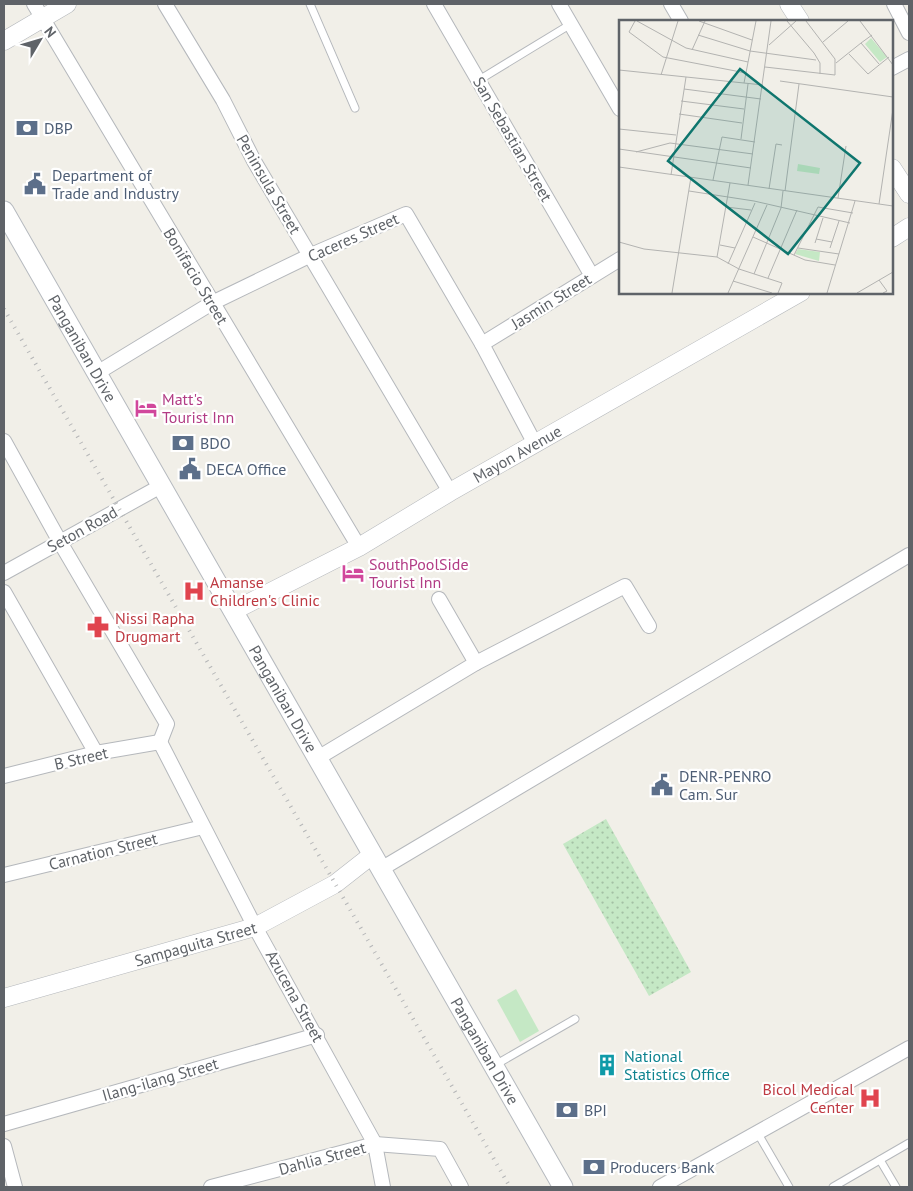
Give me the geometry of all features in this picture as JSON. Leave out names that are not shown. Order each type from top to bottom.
[{"type":"main road","name":"Panganiban Drive","points":[[6,219],[97,373],[316,759],[563,1187]]},
{"type":"street","points":[[4,41],[38,11],[67,4]]},
{"type":"street","name":"Peninsula Street","points":[[165,4],[223,100],[254,161],[450,492]]},
{"type":"street","name":"San Sebastian Street","points":[[434,4],[592,276]]},
{"type":"street","points":[[559,4],[619,107]]},
{"type":"street","points":[[671,4],[680,20]]},
{"type":"street","points":[[789,4],[799,20]]},
{"type":"street","points":[[894,4],[909,33]]},
{"type":"street","name":"Bonifacio Street","points":[[38,11],[359,547]]},
{"type":"street","points":[[893,67],[909,59]]},
{"type":"street","points":[[893,170],[909,194]]},
{"type":"street","name":"Caceres Street","points":[[97,373],[212,303],[311,255],[406,214],[482,344],[535,444]]},
{"type":"street","points":[[893,237],[909,227]]},
{"type":"street","name":"Jasmin Street","points":[[482,344],[619,260]]},
{"type":"street","name":"Mayon Avenue","points":[[233,611],[359,547],[450,492],[798,294]]},
{"type":"street","points":[[4,441],[60,542],[167,724],[160,742]]},
{"type":"street","name":"Seton Road","points":[[4,573],[161,486]]},
{"type":"street","points":[[377,862],[909,555]]},
{"type":"street","points":[[316,759],[476,663],[625,586],[649,626]]},
{"type":"street","points":[[4,592],[96,753]]},
{"type":"street","points":[[439,598],[476,663]]},
{"type":"street","name":"B Street","points":[[4,776],[96,753],[160,742]]},
{"type":"street","name":"Azucena Street","points":[[160,742],[255,927],[317,1035],[375,1144],[383,1187]]},
{"type":"street","name":"Carnation Street","points":[[4,875],[203,827]]},
{"type":"street","name":"Sampaguita Street","points":[[4,998],[255,927],[377,862]]},
{"type":"street","name":"Ilang-ilang Street","points":[[4,1124],[317,1035]]},
{"type":"street","points":[[660,1187],[909,1048]]},
{"type":"street","points":[[375,1144],[440,1149],[461,1187]]},
{"type":"street","name":"Dahlia Street","points":[[212,1187],[375,1144]]},
{"type":"street","points":[[4,1146],[15,1187]]},
{"type":"lane","points":[[310,4],[355,108]]},
{"type":"lane","points":[[479,80],[570,24]]},
{"type":"lane","points":[[494,1065],[575,1019]]},
{"type":"lane","points":[[757,1132],[789,1187]]},
{"type":"lane","points":[[834,1187],[909,1143]]},
{"type":"lane","points":[[880,1160],[896,1187]]},
{"type":"green space","points":[[606,819],[691,972],[649,996],[563,844]]},
{"type":"green space","points":[[516,989],[539,1031],[520,1042],[497,1000]]},
{"type":"railway","points":[[4,309],[510,1187]]},
{"type":"place","name":"DBP","points":[[27,128]]},
{"type":"place","name":"Department of Trade and Industry","points":[[35,184]]},
{"type":"place","name":"Matt's Tourist Inn","points":[[146,408]]},
{"type":"place","name":"BDO","points":[[183,443]]},
{"type":"place","name":"DECA Office","points":[[190,469]]},
{"type":"place","name":"SouthPoolSide Tourist Inn","points":[[353,573]]},
{"type":"place","name":"Amanse Children's Clinic","points":[[194,591]]},
{"type":"place","name":"Nissi Rapha Drugmart","points":[[98,627]]},
{"type":"place","name":"DENR-PENRO Cam. Sur","points":[[662,785]]},
{"type":"place","name":"National Statistics Office","points":[[607,1065]]},
{"type":"place","name":"Bicol Medical Center","points":[[870,1098]]},
{"type":"place","name":"BPI","points":[[567,1110]]},
{"type":"place","name":"Producers Bank","points":[[594,1167]]}]
